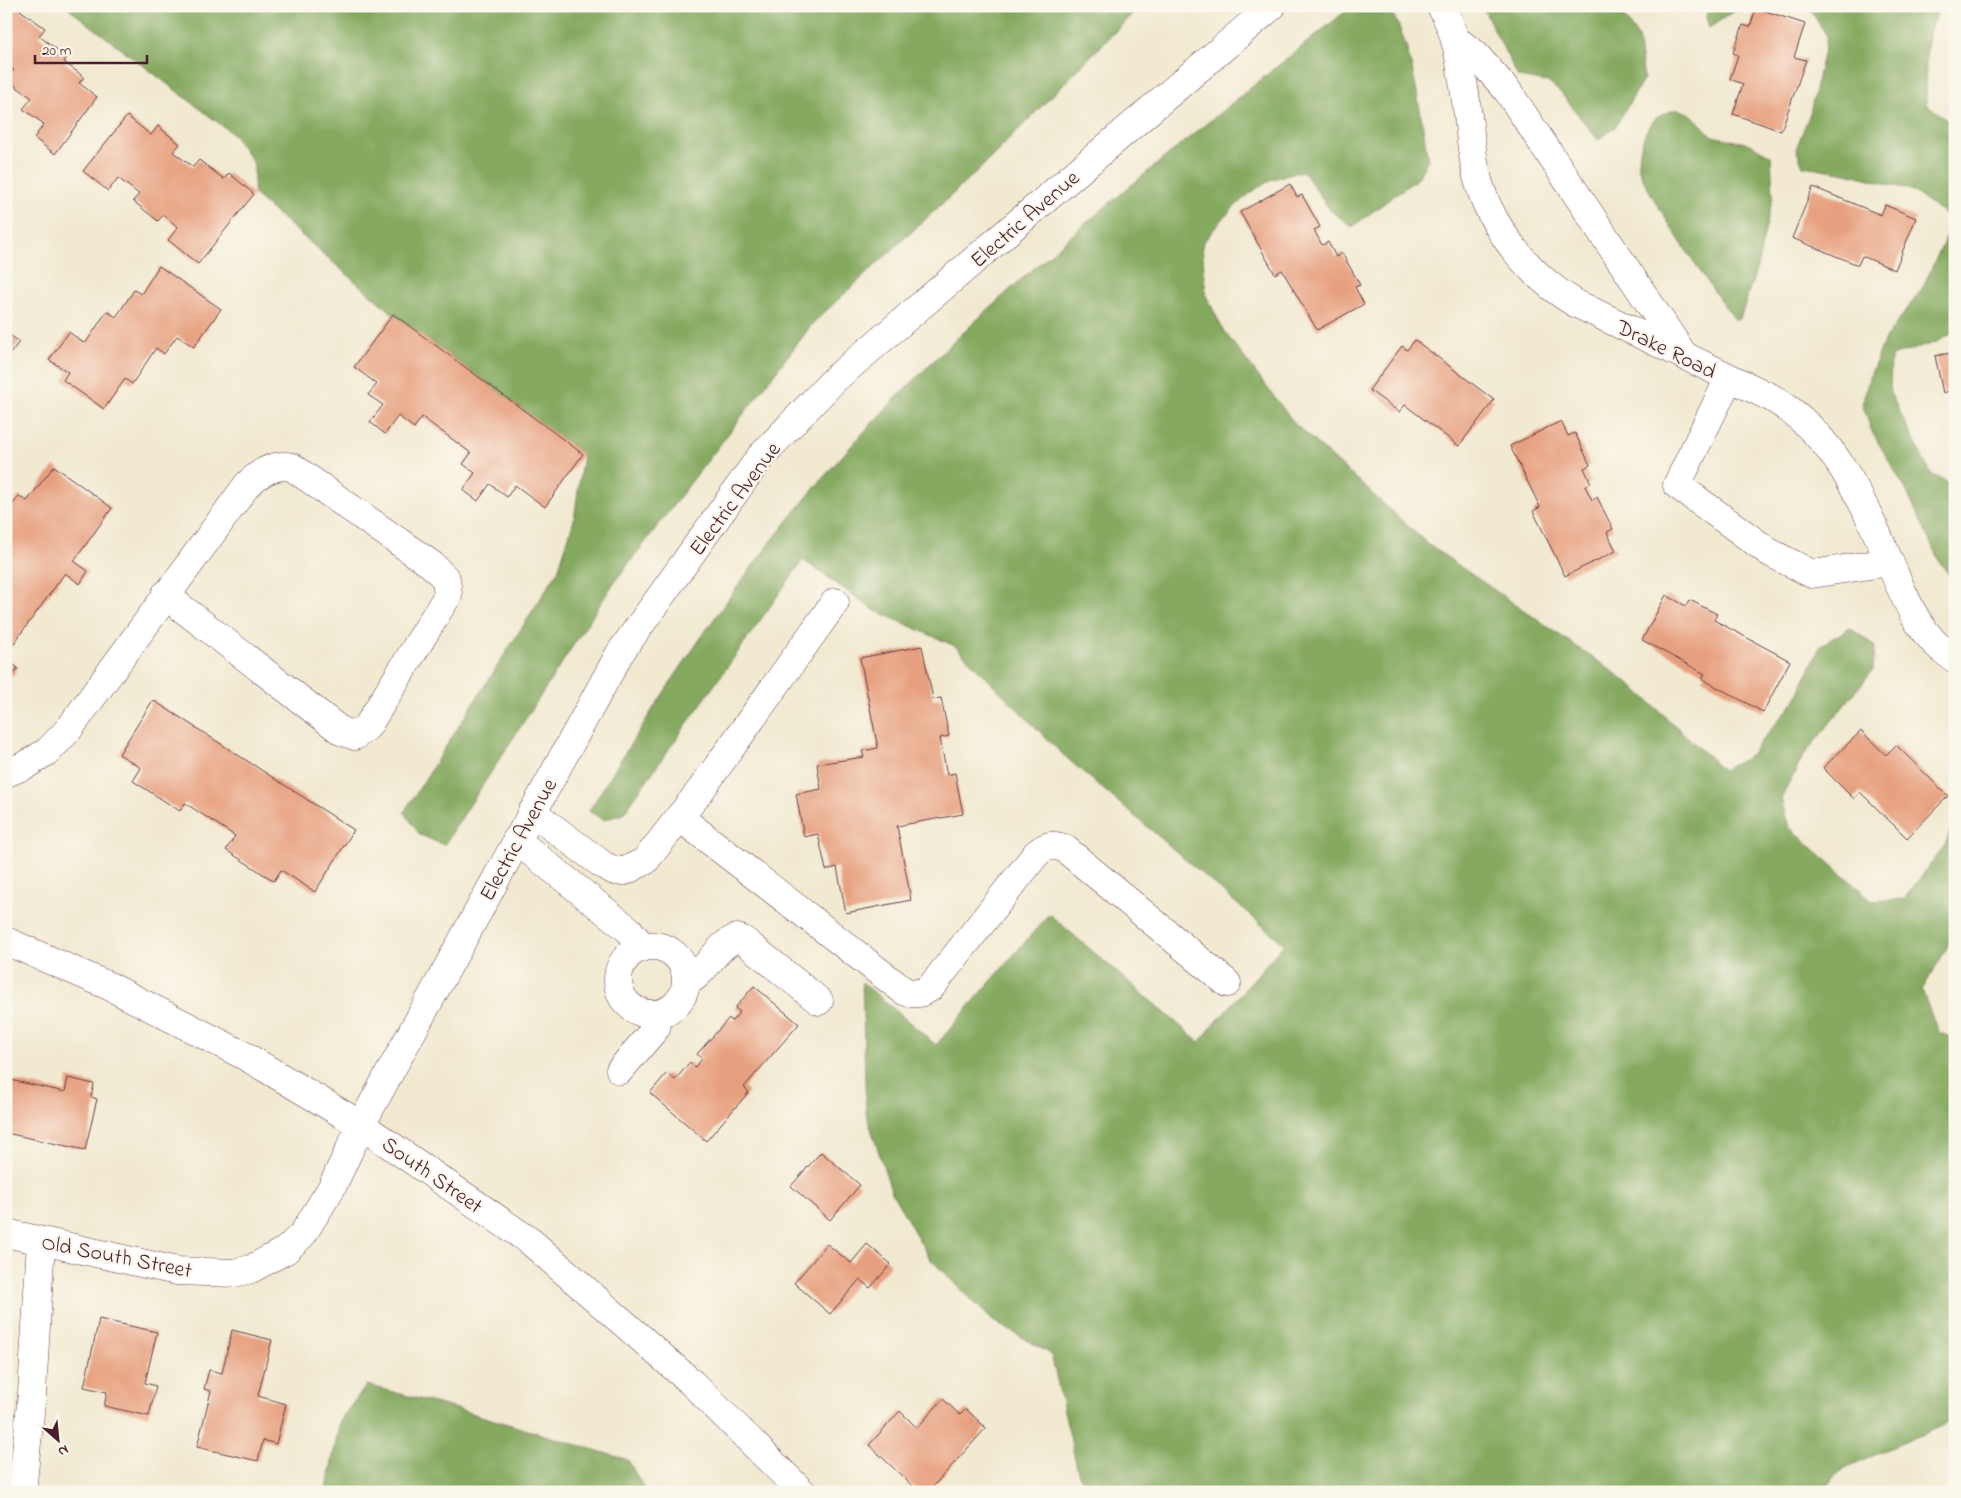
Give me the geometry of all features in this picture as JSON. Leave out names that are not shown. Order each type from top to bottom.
[{"type":"main road","name":"Drake Road","points":[[1441,6],[1456,40],[1478,180],[1496,220],[1516,251],[1535,274],[1558,293],[1788,408],[1825,443],[1861,498],[1918,624],[1934,643],[1955,659]]},
{"type":"main road","name":"Electric Avenue","points":[[361,1125],[620,653],[761,456],[835,380],[1266,8]]},
{"type":"main road","points":[[1456,40],[1474,53],[1508,90],[1684,356]]},
{"type":"main road","points":[[1729,378],[1677,485],[1769,552],[1812,574],[1889,562]]},
{"type":"main road","points":[[6,773],[37,759],[59,740],[165,595],[247,484],[257,475],[269,469],[286,466],[292,467],[432,565],[446,579],[448,595],[367,727],[355,736],[341,731],[165,595]]},
{"type":"main road","points":[[532,812],[603,865],[615,871],[625,871],[645,860],[679,817],[835,602]]},
{"type":"main road","points":[[679,817],[904,991],[912,994],[919,994],[930,987],[1037,853],[1046,845],[1064,848],[1227,983]]},
{"type":"main road","points":[[516,840],[629,930],[638,941],[640,948]]},
{"type":"main road","points":[[687,982],[695,978],[725,944],[736,938],[743,940],[819,1001]]},
{"type":"main road","name":"South Street","points":[[6,941],[109,986],[228,1047],[361,1125],[531,1242],[692,1383],[802,1492]]},
{"type":"main road","points":[[654,946],[674,953],[684,966],[687,982],[679,1002],[670,1010],[659,1014],[635,1011],[626,1003],[620,993],[619,969],[625,959],[640,948],[654,946]]},
{"type":"main road","points":[[620,1070],[656,1028],[659,1014]]},
{"type":"main road","name":"Old South Street","points":[[6,1233],[177,1271],[234,1273],[251,1269],[286,1250],[303,1234],[332,1187],[361,1125]]},
{"type":"main road","points":[[22,1492],[32,1393],[41,1242]]},
{"type":"green space","points":[[65,6],[1140,6],[983,166],[814,322],[613,584],[444,845],[420,835],[404,812],[558,571],[574,520],[583,454],[393,314],[254,194],[254,164],[233,134]]},
{"type":"green space","points":[[1352,6],[1387,6],[1396,20],[1409,57],[1419,101],[1428,159],[1418,178],[1352,227],[1330,210],[1303,171],[1287,174],[1272,180],[1245,197],[1202,244],[1206,295],[1223,330],[1295,424],[1429,545],[1628,682],[1723,770],[1747,758],[1795,701],[1821,645],[1850,628],[1875,646],[1873,670],[1804,755],[1781,799],[1789,827],[1873,901],[1904,899],[1944,847],[1955,820],[1955,934],[1922,990],[1938,1032],[1955,1039],[1955,1420],[1845,1468],[1819,1492],[1094,1492],[1079,1476],[1051,1354],[993,1321],[930,1259],[892,1193],[866,1113],[862,982],[936,1045],[1049,914],[1199,1042],[1284,944],[1061,753],[955,646],[874,610],[803,560],[623,814],[603,820],[589,811],[654,708],[723,607],[797,510],[877,418],[932,362],[1048,256],[1108,204]]},
{"type":"green space","points":[[1482,6],[1617,6],[1638,37],[1644,79],[1615,127],[1598,140],[1561,93],[1548,82],[1518,77]]},
{"type":"green space","points":[[1708,6],[1742,6],[1709,28],[1706,17]]},
{"type":"green space","points":[[1804,6],[1942,6],[1935,16],[1928,40],[1926,53],[1926,104],[1955,125],[1955,332],[1934,343],[1891,356],[1890,393],[1931,474],[1955,485],[1955,583],[1939,561],[1906,490],[1872,432],[1862,404],[1869,379],[1885,339],[1922,289],[1954,220],[1911,190],[1847,173],[1803,166],[1796,149],[1810,113],[1827,36],[1809,8]]},
{"type":"green space","points":[[1677,109],[1691,114],[1712,136],[1750,144],[1771,156],[1773,196],[1757,267],[1740,319],[1736,320],[1699,270],[1652,196],[1639,168],[1642,143],[1649,126],[1658,117]]},
{"type":"green space","points":[[367,1385],[464,1411],[628,1460],[646,1492],[326,1492],[340,1420]]},
{"type":"building","points":[[6,6],[23,6],[20,10],[45,28],[39,36],[67,57],[64,62],[84,77],[79,83],[97,97],[55,154],[34,138],[44,124],[23,109],[32,98],[7,80],[14,70],[6,64]]},
{"type":"building","points":[[1756,8],[1805,24],[1794,57],[1806,60],[1781,131],[1733,114],[1743,84],[1730,79],[1738,55],[1733,53],[1743,25],[1750,27]]},
{"type":"building","points":[[127,116],[151,135],[158,126],[180,144],[173,152],[193,167],[199,160],[224,179],[229,173],[254,194],[198,264],[168,240],[178,227],[163,215],[158,221],[133,201],[139,194],[118,178],[108,191],[83,171]]},
{"type":"building","points":[[1290,184],[1297,197],[1302,195],[1320,227],[1314,230],[1322,245],[1328,242],[1336,257],[1342,253],[1360,285],[1355,287],[1364,304],[1317,330],[1282,270],[1275,274],[1240,212]]},
{"type":"building","points":[[1813,187],[1881,215],[1885,205],[1916,218],[1895,270],[1862,256],[1858,265],[1792,238]]},
{"type":"building","points":[[159,266],[221,309],[194,347],[177,336],[164,354],[156,348],[132,384],[125,379],[104,409],[63,380],[68,372],[49,360],[69,332],[85,344],[107,311],[116,317],[134,290],[141,294]]},
{"type":"building","points":[[393,314],[583,454],[545,507],[515,485],[507,497],[490,484],[478,501],[463,490],[475,473],[463,464],[471,453],[422,417],[414,428],[398,416],[385,434],[370,422],[383,405],[368,395],[377,384],[354,367]]},
{"type":"building","points":[[6,332],[19,342],[6,359]]},
{"type":"building","points":[[1415,340],[1494,400],[1459,446],[1405,405],[1399,412],[1369,390],[1402,346],[1407,350]]},
{"type":"building","points":[[1955,352],[1955,394],[1953,390],[1943,393],[1935,356]]},
{"type":"building","points":[[1561,421],[1568,436],[1575,433],[1590,465],[1584,468],[1591,483],[1585,486],[1592,500],[1597,497],[1613,529],[1607,532],[1616,551],[1565,576],[1533,511],[1540,507],[1510,446]]},
{"type":"building","points":[[54,466],[112,508],[74,561],[88,571],[80,584],[65,573],[6,654],[6,514],[19,496],[27,501]]},
{"type":"building","points":[[1666,595],[1686,606],[1690,600],[1717,614],[1714,620],[1790,661],[1763,712],[1702,679],[1705,674],[1642,640]]},
{"type":"building","points":[[922,646],[933,699],[941,698],[949,736],[940,738],[947,775],[955,773],[963,814],[897,826],[911,900],[846,913],[837,867],[826,870],[818,834],[804,837],[796,794],[821,789],[817,764],[864,757],[862,751],[878,748],[860,658]]},
{"type":"building","points":[[6,659],[18,668],[10,679],[6,676]]},
{"type":"building","points":[[153,700],[354,830],[315,892],[281,870],[274,881],[226,850],[235,836],[185,803],[180,811],[133,781],[141,768],[119,754]]},
{"type":"building","points":[[1861,731],[1886,755],[1896,745],[1948,796],[1907,838],[1860,792],[1854,799],[1823,768]]},
{"type":"building","points":[[754,986],[799,1024],[744,1087],[749,1092],[706,1141],[650,1093],[667,1073],[675,1080],[690,1062],[695,1067],[702,1059],[697,1054],[729,1018],[732,1021],[740,1012],[735,1008]]},
{"type":"building","points":[[68,1078],[94,1084],[91,1097],[97,1099],[85,1150],[6,1133],[6,1079],[65,1092]]},
{"type":"building","points":[[821,1152],[860,1185],[830,1220],[791,1186]]},
{"type":"building","points":[[827,1244],[851,1263],[867,1244],[891,1264],[870,1288],[860,1279],[830,1314],[794,1283]]},
{"type":"building","points":[[99,1319],[157,1332],[145,1383],[156,1386],[149,1416],[104,1406],[107,1392],[84,1387]]},
{"type":"building","points":[[232,1330],[272,1340],[258,1396],[286,1404],[276,1444],[263,1440],[258,1461],[197,1447],[211,1391],[204,1389],[209,1370],[222,1373]]},
{"type":"building","points":[[943,1399],[960,1415],[966,1409],[986,1428],[928,1492],[919,1492],[869,1445],[900,1411],[917,1428]]}]
